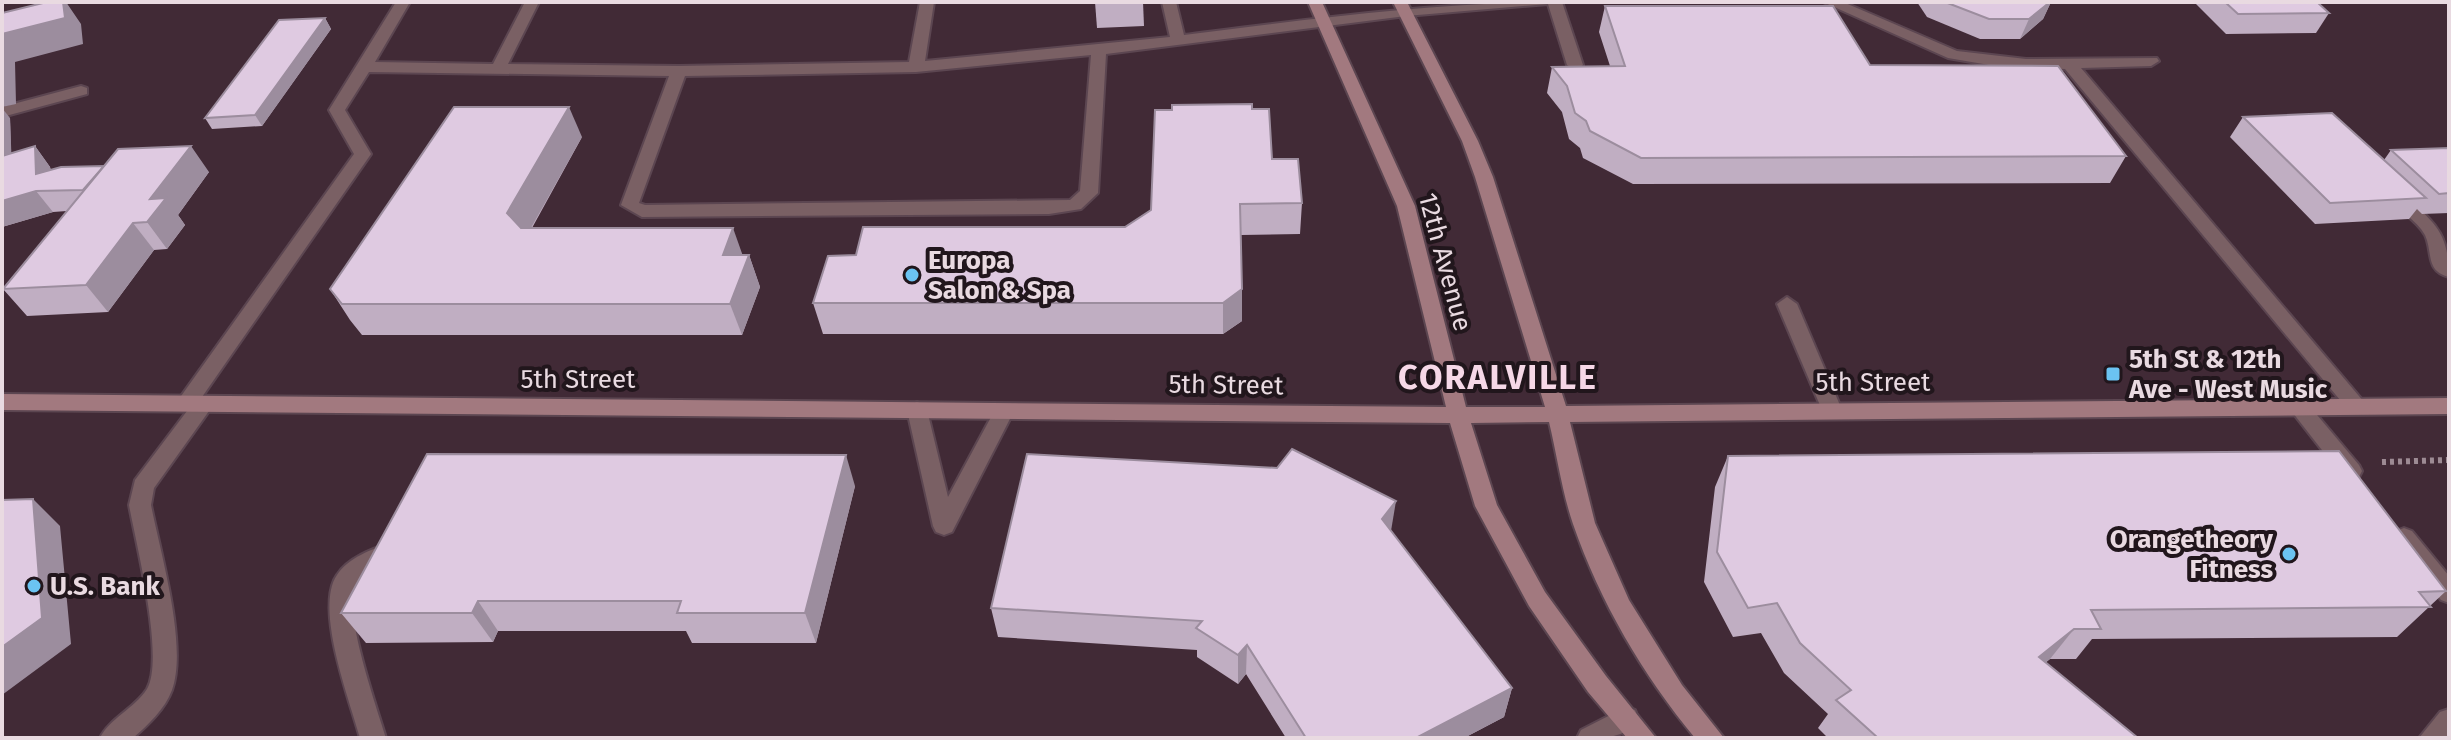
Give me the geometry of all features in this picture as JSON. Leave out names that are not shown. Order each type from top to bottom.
[{"type":"street","points":[[1403,7],[1479,165],[1558,415],[1584,523],[1619,605],[1673,693],[1711,738]]},
{"type":"street","name":"12th Avenue","points":[[1319,11],[1406,206],[1458,415],[1486,506],[1537,599],[1597,684],[1643,738]]},
{"type":"street","name":"5th Street","points":[[2,402],[1458,415],[2449,406]]},
{"type":"lane","points":[[113,738],[126,729],[162,687],[165,643],[140,505],[143,486],[363,154],[337,110],[403,2]]},
{"type":"lane","points":[[498,69],[532,2]]},
{"type":"lane","points":[[916,67],[927,2]]},
{"type":"lane","points":[[1169,2],[1178,40]]},
{"type":"lane","points":[[364,67],[679,71],[916,67],[1178,40],[1319,11],[1542,2]]},
{"type":"lane","points":[[1555,2],[1575,65]]},
{"type":"lane","points":[[1830,2],[1953,55],[1994,62],[2151,61]]},
{"type":"lane","points":[[679,71],[633,191],[630,205],[642,211],[1049,208],[1075,205],[1089,193],[1099,50]]},
{"type":"lane","points":[[2068,63],[2357,407]]},
{"type":"lane","points":[[2,112],[81,91]]},
{"type":"lane","points":[[2378,180],[2433,232],[2439,262],[2449,271]]},
{"type":"lane","points":[[1787,304],[1832,410]]},
{"type":"lane","points":[[2300,408],[2366,490]]},
{"type":"lane","points":[[917,410],[944,526],[1004,411]]},
{"type":"lane","points":[[2393,524],[2449,593]]},
{"type":"lane","points":[[373,738],[339,610],[343,583],[360,568],[411,545]]},
{"type":"lane","points":[[1590,738],[1626,718]]},
{"type":"lane","points":[[2432,738],[2449,720]]},
{"type":"path","points":[[2373,462],[2449,460]]},
{"type":"building","points":[[47,2],[63,2],[65,18],[2,34],[2,13]]},
{"type":"building","points":[[1945,2],[2050,2],[2029,19],[1989,19]]},
{"type":"building","points":[[2225,2],[2317,2],[2329,13],[2238,14]]},
{"type":"building","points":[[1605,6],[1833,6],[1870,65],[2058,66],[2126,156],[1641,158],[1590,131],[1586,121],[1575,113],[1567,86],[1552,67],[1625,66]]},
{"type":"building","points":[[325,18],[255,115],[205,118],[279,20]]},
{"type":"building","points":[[1252,104],[1252,109],[1269,109],[1272,159],[1298,159],[1302,203],[1240,204],[1242,289],[1223,303],[813,303],[828,256],[856,255],[863,227],[1125,227],[1151,210],[1155,110],[1172,110],[1172,105]]},
{"type":"building","points":[[454,107],[569,107],[507,213],[521,228],[733,228],[723,255],[749,255],[730,304],[342,304],[330,289]]},
{"type":"building","points":[[2332,113],[2426,198],[2330,203],[2243,117]]},
{"type":"building","points":[[35,146],[36,174],[61,167],[104,166],[83,190],[36,191],[2,201],[2,156]]},
{"type":"building","points":[[191,146],[150,199],[166,198],[147,222],[133,223],[86,285],[3,289],[118,149]]},
{"type":"building","points":[[2449,148],[2449,193],[2439,194],[2391,150]]},
{"type":"building","points":[[1292,449],[1396,501],[1382,519],[1512,688],[1416,738],[1306,738],[1247,645],[1238,655],[1196,628],[1202,621],[991,608],[1027,454],[1277,468]]},
{"type":"building","points":[[2339,451],[2446,591],[2419,592],[2431,607],[2091,610],[2101,629],[2074,629],[2039,657],[2138,738],[1878,738],[1836,700],[1851,690],[1800,643],[1777,603],[1748,608],[1717,552],[1728,456]]},
{"type":"building","points":[[427,454],[846,455],[805,613],[677,613],[681,601],[478,601],[472,613],[341,613]]},
{"type":"building","points":[[33,499],[42,618],[2,647],[2,500]]},
{"type":"place","name":"Europa Salon & Spa","points":[[912,275]]},
{"type":"place","name":"5th St & 12th Ave - West Music","points":[[2113,374]]},
{"type":"place","name":"Orangetheory Fitness","points":[[2289,554]]},
{"type":"place","name":"U.S. Bank","points":[[34,586]]},
{"type":"district","name":"CORALVILLE","points":[[1498,377]]}]
